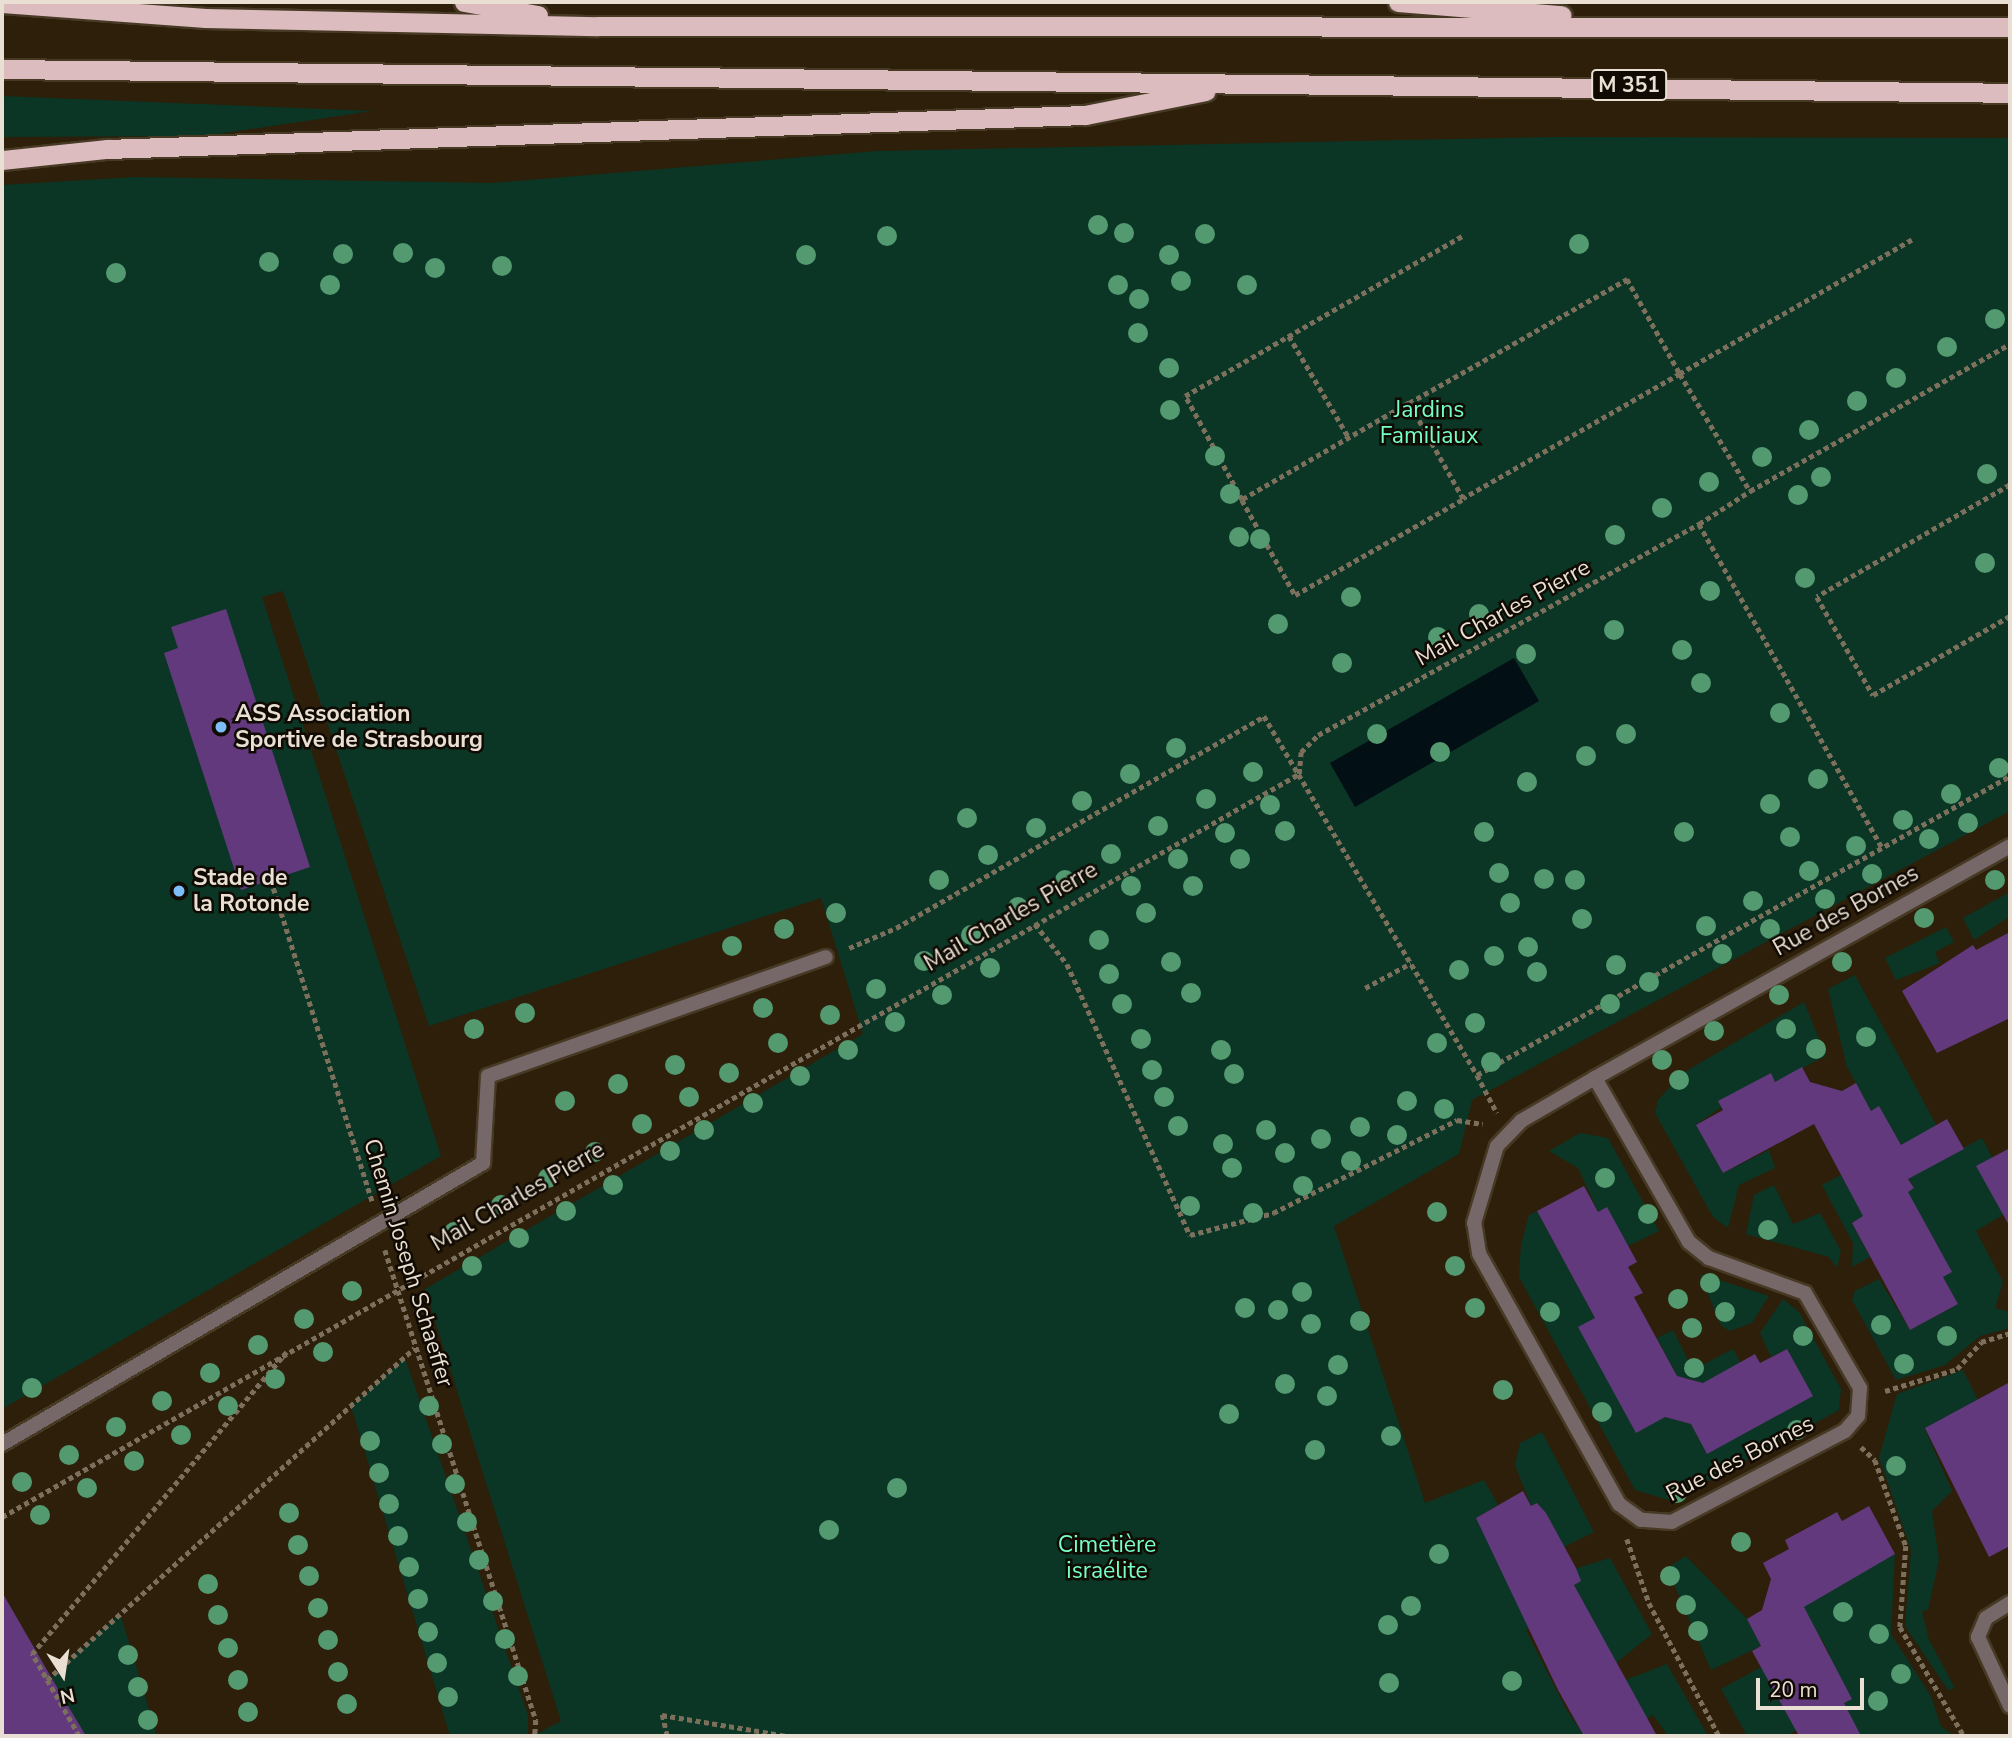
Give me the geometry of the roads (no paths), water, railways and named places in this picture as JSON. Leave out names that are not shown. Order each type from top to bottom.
[{"type":"highway","points":[[464,2],[598,26]]},
{"type":"highway","points":[[1398,2],[1702,27]]},
{"type":"highway","points":[[2,3],[205,18],[598,26],[2010,27]]},
{"type":"highway","points":[[2,69],[1248,82]]},
{"type":"highway","points":[[2,160],[121,148],[1085,115],[1248,82]]},
{"type":"highway","name":"M 351","points":[[1248,82],[2010,93]]},
{"type":"street","name":"Rue des Bornes","points":[[1595,1078],[1689,1242],[1709,1258],[1805,1293],[1861,1396],[1858,1416],[1845,1431],[1672,1522],[1641,1520],[1619,1504],[1475,1240],[1491,1165],[1507,1132],[1595,1078],[2010,846]]},
{"type":"street","points":[[2,1444],[378,1221],[483,1163],[488,1076],[826,957]]},
{"type":"street","points":[[2010,1603],[1986,1618],[1978,1637],[2010,1706]]},
{"type":"place","name":"ASS Association Sportive de Strasbourg","points":[[221,727]]},
{"type":"place","name":"Stade de la Rotonde","points":[[179,891]]},
{"type":"park label","name":"Jardins Familiaux","points":[[1429,423]]},
{"type":"park label","name":"Cimetière israélite","points":[[1107,1558]]}]
